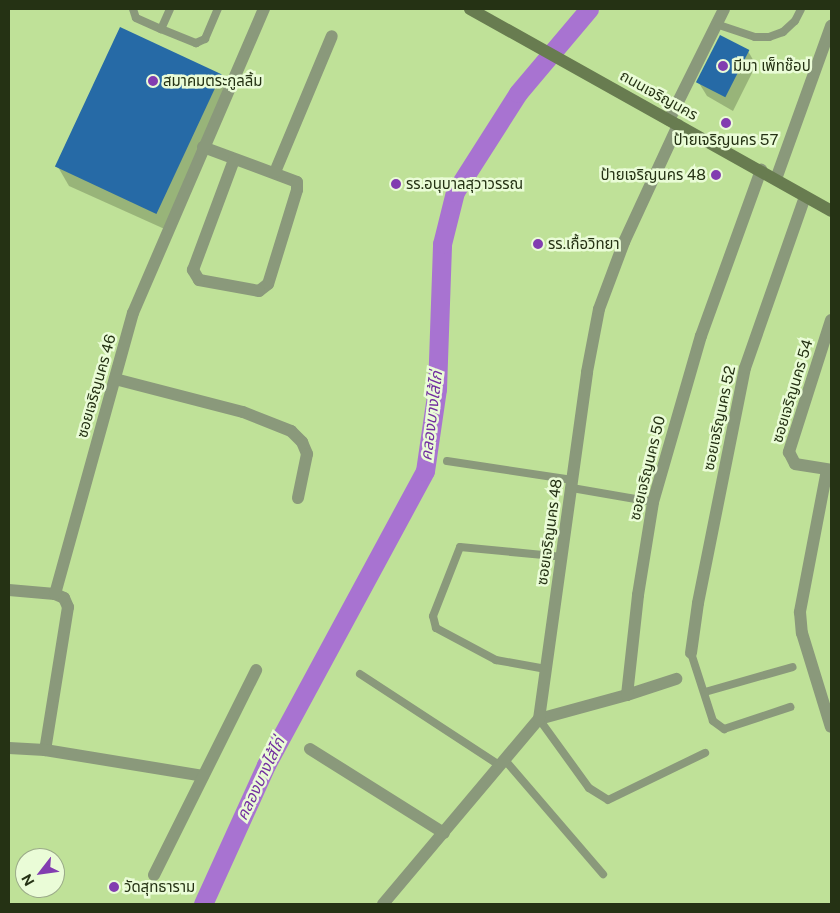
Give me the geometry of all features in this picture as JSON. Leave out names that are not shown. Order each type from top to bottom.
[{"type":"main road","name":"ถนนเจริญนคร","points":[[470,9],[761,170],[831,211]]},
{"type":"street","name":"ซอยเจริญนคร 46","points":[[56,594],[139,297],[264,9]]},
{"type":"street","name":"ซอยเจริญนคร 48","points":[[539,719],[564,557],[587,372],[599,309],[673,122],[724,9]]},
{"type":"street","points":[[776,179],[831,26]]},
{"type":"street","points":[[275,172],[332,36]]},
{"type":"street","points":[[203,147],[234,160],[294,179],[298,190],[268,284],[251,292],[199,280],[193,270],[234,160]]},
{"type":"street","name":"ซอยเจริญนคร 50","points":[[627,694],[638,595],[653,502],[693,360],[761,170]]},
{"type":"street","name":"ซอยเจริญนคร 52","points":[[691,653],[698,603],[745,368],[806,197]]},
{"type":"street","name":"ซอยเจริญนคร 54","points":[[829,470],[795,464],[788,452],[831,320]]},
{"type":"street","points":[[115,379],[243,412],[291,430],[302,442],[307,454],[298,498]]},
{"type":"street","points":[[829,470],[800,612],[802,633],[831,727]]},
{"type":"street","points":[[9,590],[56,594],[64,598],[68,607],[45,750]]},
{"type":"street","points":[[154,875],[256,670]]},
{"type":"street","points":[[384,904],[539,719],[676,679]]},
{"type":"street","points":[[9,748],[45,750],[203,776]]},
{"type":"street","points":[[310,749],[444,833]]},
{"type":"lane","points":[[133,9],[136,18],[200,43],[218,9]]},
{"type":"lane","points":[[161,29],[170,9]]},
{"type":"lane","points":[[716,24],[755,37],[769,37],[783,32],[795,21],[801,9]]},
{"type":"lane","points":[[446,461],[573,484],[653,502]]},
{"type":"lane","points":[[546,669],[496,660],[436,628],[433,616],[460,547],[564,557]]},
{"type":"lane","points":[[691,653],[713,721],[724,729],[790,706]]},
{"type":"lane","points":[[705,692],[793,667]]},
{"type":"lane","points":[[360,674],[502,762],[603,874]]},
{"type":"lane","points":[[539,719],[589,788],[608,800],[705,753]]},
{"type":"building","points":[[120,27],[222,74],[156,214],[55,167]]},
{"type":"building","name":"มีมา เพ็ทช๊อป","points":[[720,35],[749,50],[725,97],[696,82]]},
{"type":"waterway","name":"คลองบางไส้ไก่","points":[[203,904],[266,765],[425,471],[437,389],[442,244],[455,192],[518,93],[589,9]]},
{"type":"place","name":"มีมา เพ็ทช๊อป","points":[[723,66]]},
{"type":"place","name":"สมาคมตระกูลลิ้ม","points":[[153,81]]},
{"type":"place","name":"ป้ายเจริญนคร 57","points":[[726,123]]},
{"type":"place","name":"ป้ายเจริญนคร 48","points":[[716,175]]},
{"type":"place","name":"รร.อนุบาลสุวาวรรณ","points":[[396,184]]},
{"type":"place","name":"รร.เกื้อวิทยา","points":[[538,244]]},
{"type":"place","name":"วัดสุทธาราม","points":[[114,887]]}]
